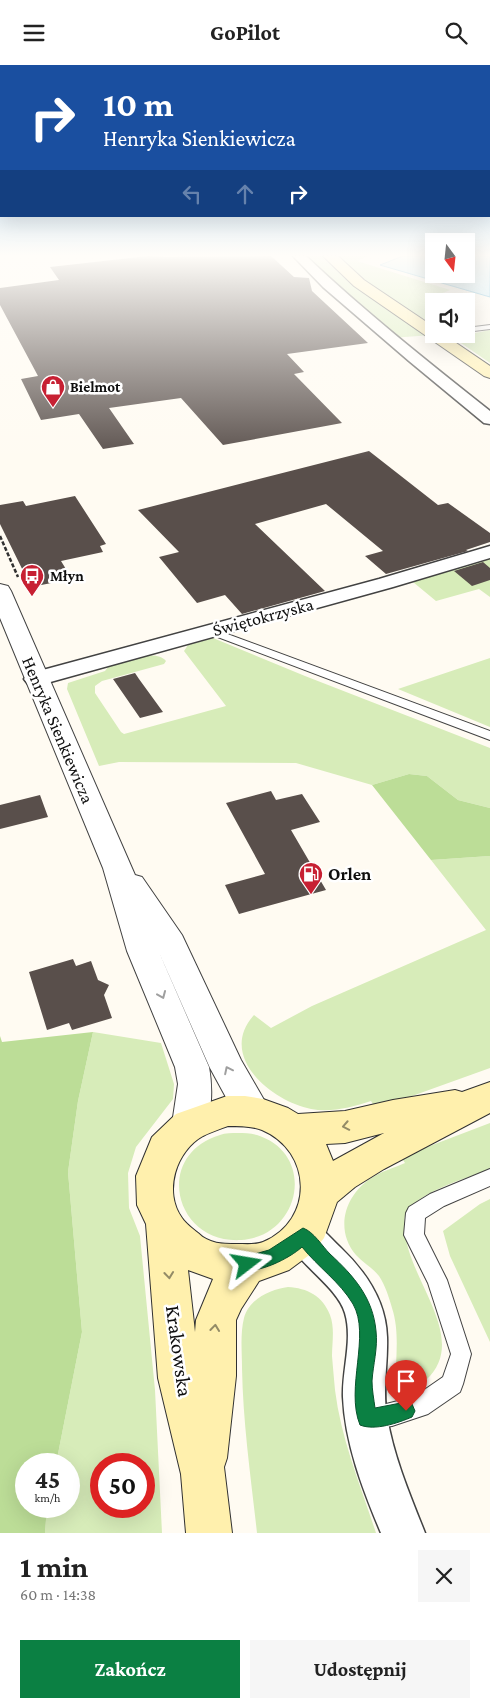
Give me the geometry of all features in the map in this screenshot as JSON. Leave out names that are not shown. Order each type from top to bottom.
[{"type":"main road","points":[[451,343],[490,373]]},
{"type":"main road","points":[[294,1130],[345,1127],[393,1115],[482,1100]]},
{"type":"main road","points":[[321,1192],[357,1164],[482,1100]]},
{"type":"main road","points":[[227,1111],[253,1112],[275,1119],[294,1130],[310,1148],[320,1175],[321,1192],[316,1215],[303,1235],[294,1244],[272,1257],[247,1264],[231,1264],[199,1256],[185,1249],[164,1227],[154,1202],[152,1189],[154,1176],[162,1152],[179,1132],[190,1124],[227,1111]]},
{"type":"main road","name":"Krakowska","points":[[164,1227],[179,1378],[203,1475],[209,1533]]},
{"type":"main road","name":"Krakowska","points":[[203,1475],[215,1376],[216,1320],[225,1297],[247,1264]]},
{"type":"street","points":[[375,325],[490,419]]},
{"type":"street","name":"Świętokrzyska","points":[[36,679],[490,552]]},
{"type":"street","name":"Henryka Sienkiewicza","points":[[0,591],[118,868],[143,951],[192,1067],[195,1084],[190,1124]]},
{"type":"street","name":"Henryka Sienkiewicza","points":[[118,868],[171,943],[227,1068],[253,1112]]},
{"type":"street","points":[[303,1235],[314,1249],[343,1277],[360,1299],[368,1333],[363,1384],[367,1419],[391,1505],[403,1533]]},
{"type":"lane","points":[[475,329],[490,327]]},
{"type":"lane","points":[[211,631],[490,736]]},
{"type":"lane","points":[[367,1419],[392,1415],[420,1406],[452,1384],[461,1354],[437,1280],[414,1235],[416,1213],[437,1200],[490,1177]]},
{"type":"green space","points":[[375,325],[425,325],[425,336],[391,338]]},
{"type":"green space","points":[[490,330],[490,363],[461,343],[475,343],[475,333]]},
{"type":"green space","points":[[490,558],[490,597],[479,589],[436,601],[413,582]]},
{"type":"green space","points":[[213,638],[490,748],[490,808],[458,800],[427,776],[409,774],[372,785],[296,763],[119,762],[99,766],[67,689],[68,683],[105,671],[108,667],[138,657],[161,657],[166,661],[164,664],[102,681],[95,686],[95,693],[124,734],[226,706],[184,651],[188,645]]},
{"type":"green space","points":[[490,658],[490,727],[398,689]]},
{"type":"green space","points":[[409,774],[427,776],[458,800],[490,808],[490,856],[431,860],[372,785]]},
{"type":"green space","points":[[490,856],[490,1068],[376,1109],[371,1101],[334,1110],[311,1109],[280,1097],[266,1087],[245,1061],[242,1046],[244,1030],[254,1015],[271,1028],[312,1006],[486,930],[431,860]]},
{"type":"green space","points":[[93,1032],[161,1043],[174,1084],[173,1099],[136,1147],[128,1173],[129,1208],[140,1236],[155,1390],[162,1533],[45,1533],[46,1518],[80,1518],[80,1453],[58,1453],[82,1332],[68,1172],[78,1101]]},
{"type":"green space","points":[[93,1032],[78,1101],[68,1172],[82,1332],[58,1453],[15,1453],[15,1518],[46,1518],[45,1533],[0,1533],[0,1036],[2,1042]]},
{"type":"green space","points":[[490,1123],[490,1169],[442,1187],[429,1194],[410,1208],[405,1216],[408,1246],[414,1266],[439,1326],[442,1345],[438,1363],[426,1380],[408,1392],[396,1395],[397,1336],[394,1315],[387,1291],[379,1276],[356,1255],[349,1245],[345,1234],[344,1223],[346,1213],[355,1193],[363,1184],[384,1171],[405,1163],[401,1157]]},
{"type":"green space","points":[[250,1133],[276,1145],[288,1159],[294,1176],[294,1193],[288,1210],[277,1225],[261,1235],[241,1240],[218,1237],[200,1228],[187,1214],[180,1197],[180,1178],[186,1160],[199,1145],[222,1134]]},
{"type":"green space","points":[[490,1199],[490,1342],[450,1256],[443,1231]]},
{"type":"green space","points":[[288,1287],[302,1289],[314,1294],[327,1308],[330,1315],[333,1335],[332,1356],[335,1390],[342,1427],[376,1533],[257,1533],[244,1410],[243,1324],[247,1311],[256,1300],[275,1290]]},
{"type":"building","points":[[10,325],[348,325],[368,343],[287,354],[304,372],[294,374],[342,423],[223,445],[181,398],[109,408],[134,444],[103,449],[79,414],[41,420],[21,379],[38,376]]},
{"type":"building","points":[[369,451],[438,505],[448,503],[490,533],[490,542],[466,550],[468,551],[386,574],[365,556],[383,551],[326,504],[255,524],[325,591],[242,614],[225,595],[197,603],[159,557],[179,552],[138,510]]},
{"type":"building","points":[[75,496],[106,544],[100,546],[103,552],[61,561],[72,579],[31,587],[0,524],[0,505],[23,501],[26,506]]},
{"type":"building","points":[[483,562],[490,568],[490,580],[472,586],[454,571]]},
{"type":"building","points":[[135,673],[163,712],[140,718],[113,679]]},
{"type":"building","points":[[271,791],[276,800],[302,794],[320,822],[291,830],[326,890],[239,914],[225,885],[265,874],[226,803]]},
{"type":"building","points":[[40,795],[48,817],[0,829],[0,805]]},
{"type":"building","points":[[73,959],[76,966],[91,961],[98,980],[109,985],[104,995],[112,1018],[72,1030],[69,1023],[47,1030],[29,972]]},
{"type":"place","name":"Bielmot","points":[[53,408]]},
{"type":"place","name":"Młyn","points":[[32,597]]},
{"type":"place","name":"Orlen","points":[[311,895]]},
{"type":"route","points":[[247,1264],[272,1257],[284,1251],[303,1235],[314,1249],[343,1277],[360,1299],[368,1333],[363,1384],[367,1419],[406,1411]]}]
